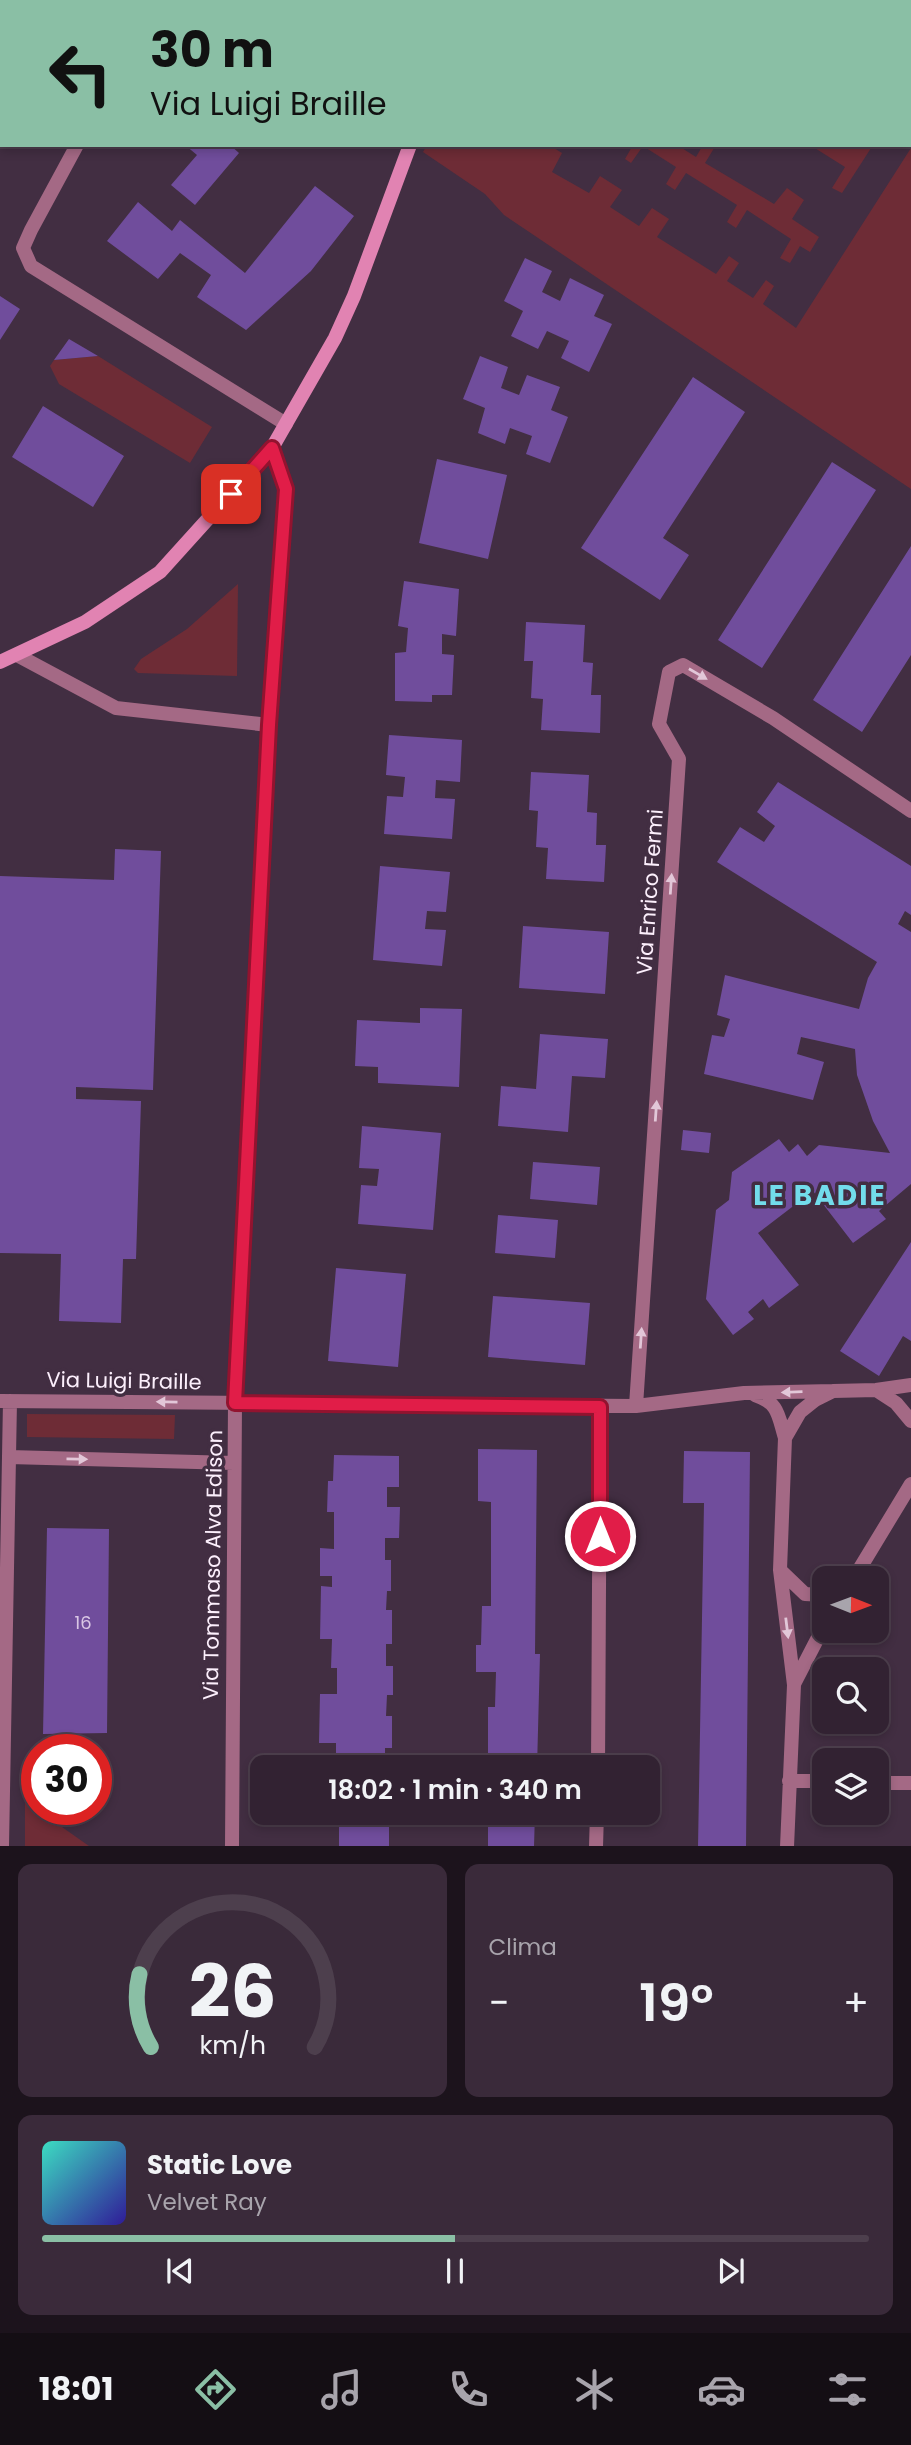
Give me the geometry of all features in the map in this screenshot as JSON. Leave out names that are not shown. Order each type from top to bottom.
[{"type":"street","points":[[76,147],[23,248],[32,266],[286,424]]},
{"type":"street","points":[[0,662],[18,656],[85,622],[160,572],[272,448],[335,338],[354,296],[409,147]]},
{"type":"street","name":"Via Tommaso Alva Edison","points":[[232,1846],[235,1403],[269,725],[286,489],[272,448]]},
{"type":"street","points":[[18,656],[116,708],[269,725]]},
{"type":"street","name":"Via Enrico Fermi","points":[[636,1406],[680,759],[659,724],[669,672],[682,665],[773,718],[911,811]]},
{"type":"street","name":"Via Luigi Braille","points":[[5,1401],[600,1407],[636,1406],[750,1393],[876,1390],[911,1385]]},
{"type":"street","points":[[876,1390],[896,1402],[911,1421]]},
{"type":"street","points":[[785,1438],[800,1412],[833,1391]]},
{"type":"street","points":[[750,1393],[771,1401],[776,1408],[785,1438],[780,1570],[794,1685],[787,1846]]},
{"type":"street","points":[[2,1846],[9,1457],[5,1401]]},
{"type":"street","points":[[598,1755],[600,1407]]},
{"type":"street","points":[[9,1457],[234,1463]]},
{"type":"street","points":[[861,1566],[911,1484]]},
{"type":"street","points":[[780,1570],[805,1594],[812,1594]]},
{"type":"street","points":[[794,1685],[815,1643]]},
{"type":"street","points":[[789,1781],[812,1781]]},
{"type":"street","points":[[889,1783],[911,1783]]},
{"type":"street","points":[[596,1846],[597,1825]]},
{"type":"shaded area","points":[[426,147],[552,147],[562,153],[552,172],[589,193],[600,176],[622,190],[610,207],[639,226],[652,208],[669,219],[657,237],[716,274],[729,256],[739,263],[727,281],[753,298],[766,280],[774,286],[763,304],[796,328],[911,148],[911,489],[504,215],[485,194],[423,152]]},
{"type":"shaded area","points":[[632,147],[642,147],[631,163],[625,159]]},
{"type":"shaded area","points":[[645,147],[680,147],[696,157],[702,147],[715,147],[705,163],[774,204],[787,188],[804,200],[792,219],[819,237],[810,252],[800,246],[790,263],[780,258],[791,239],[747,210],[736,228],[727,222],[737,205],[686,173],[675,190],[666,184],[676,167]]},
{"type":"shaded area","points":[[813,147],[872,147],[842,193],[832,188],[845,167]]},
{"type":"shaded area","points":[[98,356],[212,427],[190,463],[59,384],[50,366],[54,360]]},
{"type":"shaded area","points":[[238,584],[237,676],[138,673],[134,669],[141,659],[187,629]]},
{"type":"shaded area","points":[[27,1414],[175,1415],[174,1439],[27,1437]]},
{"type":"shaded area","points":[[25,1825],[59,1825],[89,1846],[25,1846]]},
{"type":"building","points":[[187,147],[232,147],[239,153],[195,205],[171,185],[197,155]]},
{"type":"building","points":[[315,186],[354,216],[311,271],[246,330],[197,297],[211,275],[180,253],[158,279],[107,241],[138,202],[172,231],[180,220],[245,273]]},
{"type":"building","points":[[525,258],[552,271],[542,292],[560,301],[570,278],[604,295],[594,316],[612,324],[589,372],[561,358],[569,341],[547,331],[538,349],[511,336],[523,311],[504,301]]},
{"type":"building","points":[[0,296],[20,309],[0,340]]},
{"type":"building","points":[[69,339],[98,356],[54,360]]},
{"type":"building","points":[[480,356],[508,367],[501,388],[519,395],[527,375],[560,387],[551,410],[568,417],[550,463],[526,454],[532,436],[510,428],[505,444],[478,433],[485,408],[463,399]]},
{"type":"building","points":[[693,377],[745,412],[663,538],[689,555],[660,600],[581,548]]},
{"type":"building","points":[[43,406],[124,456],[93,507],[12,457]]},
{"type":"building","points":[[437,459],[507,475],[488,559],[419,543]]},
{"type":"building","points":[[832,462],[876,490],[762,668],[718,640]]},
{"type":"building","points":[[911,546],[911,655],[862,732],[813,700]]},
{"type":"building","points":[[404,581],[459,589],[456,636],[442,634],[442,654],[454,655],[452,695],[432,695],[432,702],[395,701],[395,653],[406,652],[408,628],[398,626]]},
{"type":"building","points":[[526,622],[585,625],[583,662],[593,663],[591,695],[601,695],[600,733],[541,730],[543,699],[531,698],[533,661],[524,661]]},
{"type":"building","points":[[389,735],[462,740],[460,782],[436,780],[435,798],[455,799],[452,839],[384,834],[387,796],[403,797],[405,777],[386,775]]},
{"type":"building","points":[[531,772],[589,775],[587,812],[597,813],[596,845],[606,845],[604,882],[546,879],[548,848],[536,847],[538,811],[529,810]]},
{"type":"building","points":[[778,782],[911,866],[911,915],[905,911],[898,924],[911,932],[911,1184],[879,1211],[886,1219],[853,1243],[813,1191],[758,1233],[799,1285],[769,1308],[763,1299],[748,1312],[754,1319],[733,1335],[706,1299],[716,1210],[729,1200],[732,1172],[779,1139],[789,1152],[798,1144],[807,1156],[819,1145],[890,1153],[873,1121],[857,1075],[855,1049],[801,1037],[797,1054],[824,1062],[813,1100],[704,1074],[712,1035],[724,1037],[730,1019],[717,1015],[725,975],[859,1009],[868,978],[877,962],[717,862],[740,827],[764,842],[775,826],[757,812]]},
{"type":"building","points":[[115,849],[161,851],[153,1090],[76,1087],[76,1099],[141,1101],[136,1259],[123,1259],[121,1323],[59,1321],[61,1254],[0,1253],[0,876],[114,880]]},
{"type":"building","points":[[380,866],[450,872],[446,912],[427,911],[425,929],[446,930],[442,966],[373,960]]},
{"type":"building","points":[[523,926],[609,932],[605,994],[519,988]]},
{"type":"building","points":[[420,1008],[462,1009],[459,1087],[378,1083],[378,1067],[355,1066],[357,1020],[420,1023]]},
{"type":"building","points":[[540,1034],[608,1039],[605,1078],[572,1076],[568,1132],[498,1126],[501,1086],[536,1089]]},
{"type":"building","points":[[362,1126],[441,1133],[433,1230],[358,1224],[361,1185],[377,1186],[379,1169],[359,1168]]},
{"type":"building","points":[[683,1130],[711,1133],[709,1153],[681,1150]]},
{"type":"building","points":[[533,1162],[600,1167],[597,1205],[530,1199]]},
{"type":"building","points":[[498,1215],[558,1220],[555,1258],[495,1253]]},
{"type":"building","points":[[911,1242],[911,1341],[903,1336],[879,1376],[840,1351]]},
{"type":"building","points":[[336,1268],[406,1274],[398,1367],[328,1361]]},
{"type":"building","points":[[493,1296],[590,1303],[585,1365],[488,1357]]},
{"type":"building","points":[[478,1449],[537,1450],[535,1654],[540,1654],[537,1755],[488,1755],[488,1707],[495,1707],[496,1672],[476,1672],[476,1645],[481,1645],[482,1606],[491,1606],[491,1502],[478,1501]]},
{"type":"building","points":[[684,1451],[750,1452],[746,1846],[698,1846],[704,1503],[683,1503]]},
{"type":"building","points":[[334,1455],[399,1456],[399,1487],[387,1487],[387,1507],[400,1507],[399,1538],[385,1538],[385,1560],[391,1560],[391,1591],[387,1591],[386,1610],[392,1610],[392,1644],[386,1644],[386,1666],[393,1666],[393,1695],[387,1695],[386,1716],[392,1716],[392,1748],[385,1748],[385,1755],[336,1755],[336,1743],[319,1743],[320,1694],[337,1694],[337,1668],[331,1668],[332,1639],[320,1639],[321,1586],[332,1587],[332,1576],[320,1576],[320,1548],[334,1549],[334,1512],[327,1512],[328,1481],[333,1481]]},
{"type":"building","points":[[47,1528],[109,1529],[107,1733],[43,1734]]},
{"type":"building","points":[[339,1825],[389,1825],[389,1846],[339,1846]]},
{"type":"building","points":[[488,1825],[535,1825],[534,1846],[488,1846]]},
{"type":"district","name":"LE BADIE","points":[[820,1195]]},
{"type":"route","points":[[231,494],[272,448],[286,489],[269,725],[235,1403],[600,1407],[600,1536]]}]
